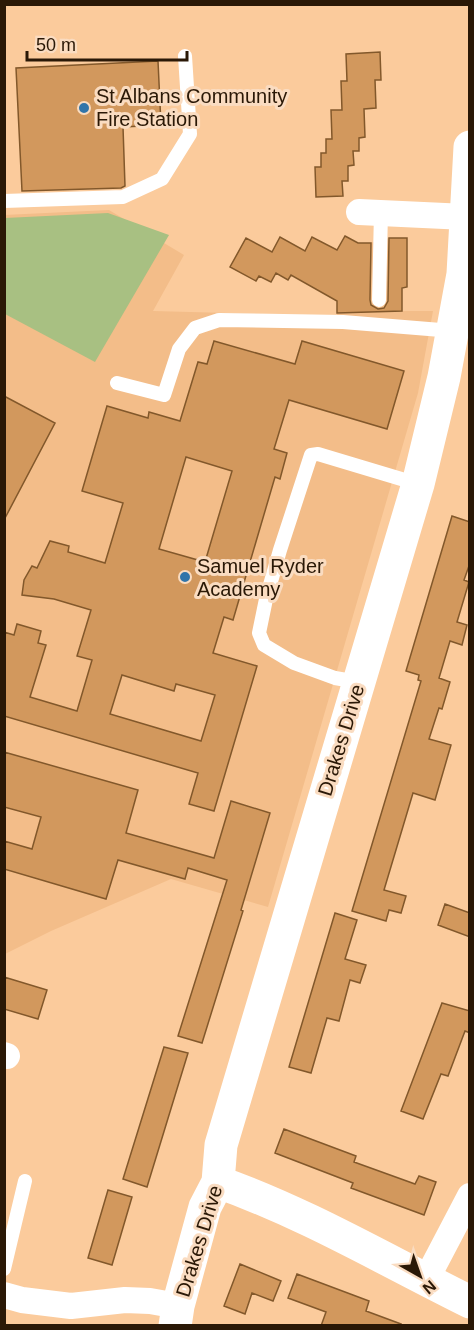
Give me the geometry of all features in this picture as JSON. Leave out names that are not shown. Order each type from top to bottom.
[{"type":"street","name":"Drakes Drive","points":[[177,1316],[205,1207],[218,1182],[221,1145],[418,484],[444,377],[463,274],[469,149]]},
{"type":"street","points":[[370,212],[466,217]]},
{"type":"street","points":[[218,1182],[333,1232],[470,1302]]},
{"type":"street","points":[[426,1280],[470,1196]]},
{"type":"street","points":[[4,1295],[21,1300],[71,1306],[125,1300],[150,1301],[177,1316]]},
{"type":"lane","points":[[4,201],[123,197],[162,179],[190,134],[185,56]]},
{"type":"lane","points":[[370,212],[379,300]]},
{"type":"lane","points":[[117,384],[164,395],[179,349],[195,328],[219,320],[343,322],[453,331]]},
{"type":"lane","points":[[358,682],[335,678],[294,663],[264,645],[259,633],[266,598],[292,510],[311,455],[318,454],[418,484]]},
{"type":"lane","points":[[4,1269],[25,1181]]},
{"type":"shaded area","name":"Samuel Ryder Academy","points":[[109,210],[184,255],[153,311],[337,316],[337,281],[370,243],[389,238],[407,238],[407,287],[402,288],[402,311],[433,311],[418,393],[268,907],[171,879],[51,931],[5,954],[4,215]]},
{"type":"green space","points":[[108,213],[169,235],[95,362],[5,314],[5,218]]},
{"type":"building","points":[[380,52],[381,80],[375,80],[376,108],[364,109],[365,137],[359,138],[359,151],[353,151],[354,165],[348,166],[348,181],[342,181],[343,196],[316,197],[315,167],[321,167],[321,153],[326,153],[326,139],[332,139],[331,110],[342,110],[341,81],[347,81],[346,54]]},
{"type":"building","points":[[158,61],[161,125],[123,127],[125,186],[121,188],[22,191],[16,68]]},
{"type":"building","points":[[345,236],[358,243],[371,243],[370,300],[371,305],[378,309],[384,308],[388,301],[389,238],[407,238],[407,287],[402,288],[402,311],[337,313],[337,301],[291,275],[288,280],[276,273],[271,282],[259,276],[256,281],[230,267],[246,238],[272,252],[280,237],[305,251],[312,237],[337,250]]},
{"type":"building","points":[[214,341],[295,364],[302,341],[404,371],[387,429],[289,400],[274,449],[287,453],[280,479],[275,477],[233,620],[224,617],[213,653],[257,666],[214,811],[189,804],[198,773],[4,716],[4,632],[14,635],[17,624],[41,631],[38,643],[46,645],[30,697],[77,711],[92,660],[77,656],[91,610],[54,599],[22,595],[24,580],[32,566],[37,568],[50,541],[69,546],[68,552],[105,563],[123,503],[82,491],[107,406],[148,418],[149,412],[180,421],[198,362],[207,364]],"holes":[[[186,457],[232,471],[205,562],[159,549]],[[122,675],[174,691],[176,684],[215,695],[201,741],[110,714]]]},
{"type":"building","points":[[4,396],[55,423],[4,520]]},
{"type":"building","points":[[452,516],[470,522],[470,563],[464,580],[469,582],[457,622],[467,625],[462,645],[450,641],[439,678],[450,682],[442,709],[439,708],[429,739],[451,745],[435,800],[413,793],[384,890],[406,896],[401,913],[389,910],[386,921],[352,911],[421,681],[418,680],[419,675],[406,671]]},
{"type":"building","points":[[4,752],[138,790],[126,833],[214,858],[231,801],[270,813],[241,910],[243,911],[202,1043],[178,1036],[227,880],[188,868],[185,879],[118,860],[106,899],[4,869],[4,841],[32,849],[41,817],[4,807]]},
{"type":"building","points":[[445,904],[470,913],[470,937],[438,925]]},
{"type":"building","points":[[335,913],[357,920],[345,959],[366,965],[360,983],[350,980],[339,1021],[327,1018],[311,1073],[289,1067]]},
{"type":"building","points":[[4,977],[47,990],[38,1019],[4,1009]]},
{"type":"building","points":[[442,1003],[470,1011],[470,1033],[465,1031],[448,1076],[441,1074],[423,1119],[401,1111]]},
{"type":"building","points":[[164,1047],[188,1053],[147,1187],[123,1179]]},
{"type":"building","points":[[284,1129],[356,1156],[354,1162],[415,1184],[419,1176],[436,1182],[424,1215],[351,1188],[353,1183],[275,1153]]},
{"type":"building","points":[[108,1190],[132,1197],[112,1265],[88,1258]]},
{"type":"building","points":[[240,1264],[281,1281],[273,1301],[252,1293],[245,1314],[224,1306]]},
{"type":"building","points":[[297,1274],[369,1301],[366,1311],[401,1324],[400,1326],[321,1326],[326,1312],[288,1298]]},
{"type":"place","name":"St Albans Community Fire Station","points":[[84,108]]},
{"type":"place","name":"Samuel Ryder Academy","points":[[185,577]]}]
